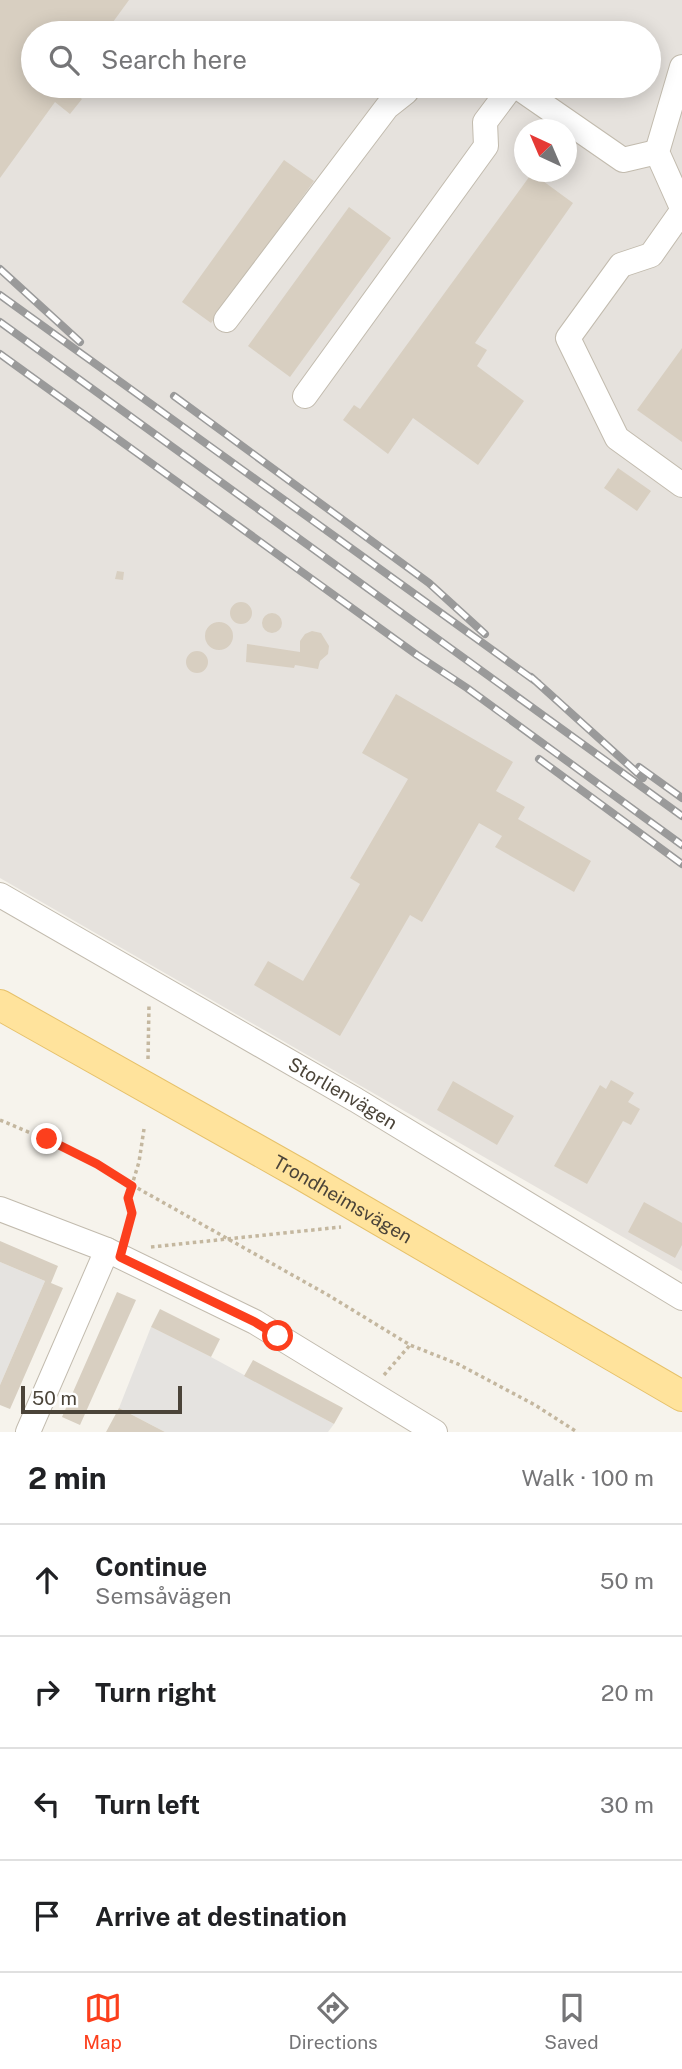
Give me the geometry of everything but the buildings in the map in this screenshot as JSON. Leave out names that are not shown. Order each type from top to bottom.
[{"type":"main road","name":"Trondheimsvägen","points":[[0,1005],[302,1175],[682,1396]]},
{"type":"street","points":[[682,67],[657,152],[682,210],[650,255],[621,265],[568,338],[617,438],[682,485]]},
{"type":"street","points":[[226,320],[387,107],[398,98]]},
{"type":"street","points":[[305,396],[486,146],[485,122],[504,98]]},
{"type":"street","points":[[532,98],[623,160],[657,152]]},
{"type":"street","name":"Storlienvägen","points":[[0,895],[356,1100],[682,1298]]},
{"type":"street","points":[[0,1209],[121,1257],[255,1322],[435,1432]]},
{"type":"street","points":[[28,1432],[121,1257]]},
{"type":"path","points":[[148,1059],[149,981]]},
{"type":"path","points":[[0,1120],[66,1148],[328,1295],[410,1345],[476,1373],[535,1405],[577,1432]]},
{"type":"path","points":[[121,1257],[132,1213],[128,1198],[139,1162],[144,1129]]},
{"type":"path","points":[[121,1257],[152,1245],[354,1226]]},
{"type":"path","points":[[372,1392],[410,1345]]},
{"type":"shaded area","points":[[0,0],[682,0],[682,1271],[0,878]]},
{"type":"shaded area","points":[[0,1262],[45,1281],[0,1385]]},
{"type":"shaded area","points":[[151,1327],[334,1424],[328,1432],[165,1432],[119,1408]]},
{"type":"railway","points":[[0,269],[80,342]]},
{"type":"railway","points":[[0,295],[538,683]]},
{"type":"railway","points":[[0,322],[682,816]]},
{"type":"railway","points":[[0,354],[682,845]]},
{"type":"railway","points":[[174,396],[429,583],[485,634]]},
{"type":"railway","points":[[531,677],[643,778]]},
{"type":"railway","points":[[539,759],[682,864]]},
{"type":"railway","points":[[639,767],[682,798]]},
{"type":"route","points":[[47,1139],[97,1164],[132,1186],[128,1198],[132,1213],[120,1257],[255,1322],[278,1336]]}]
